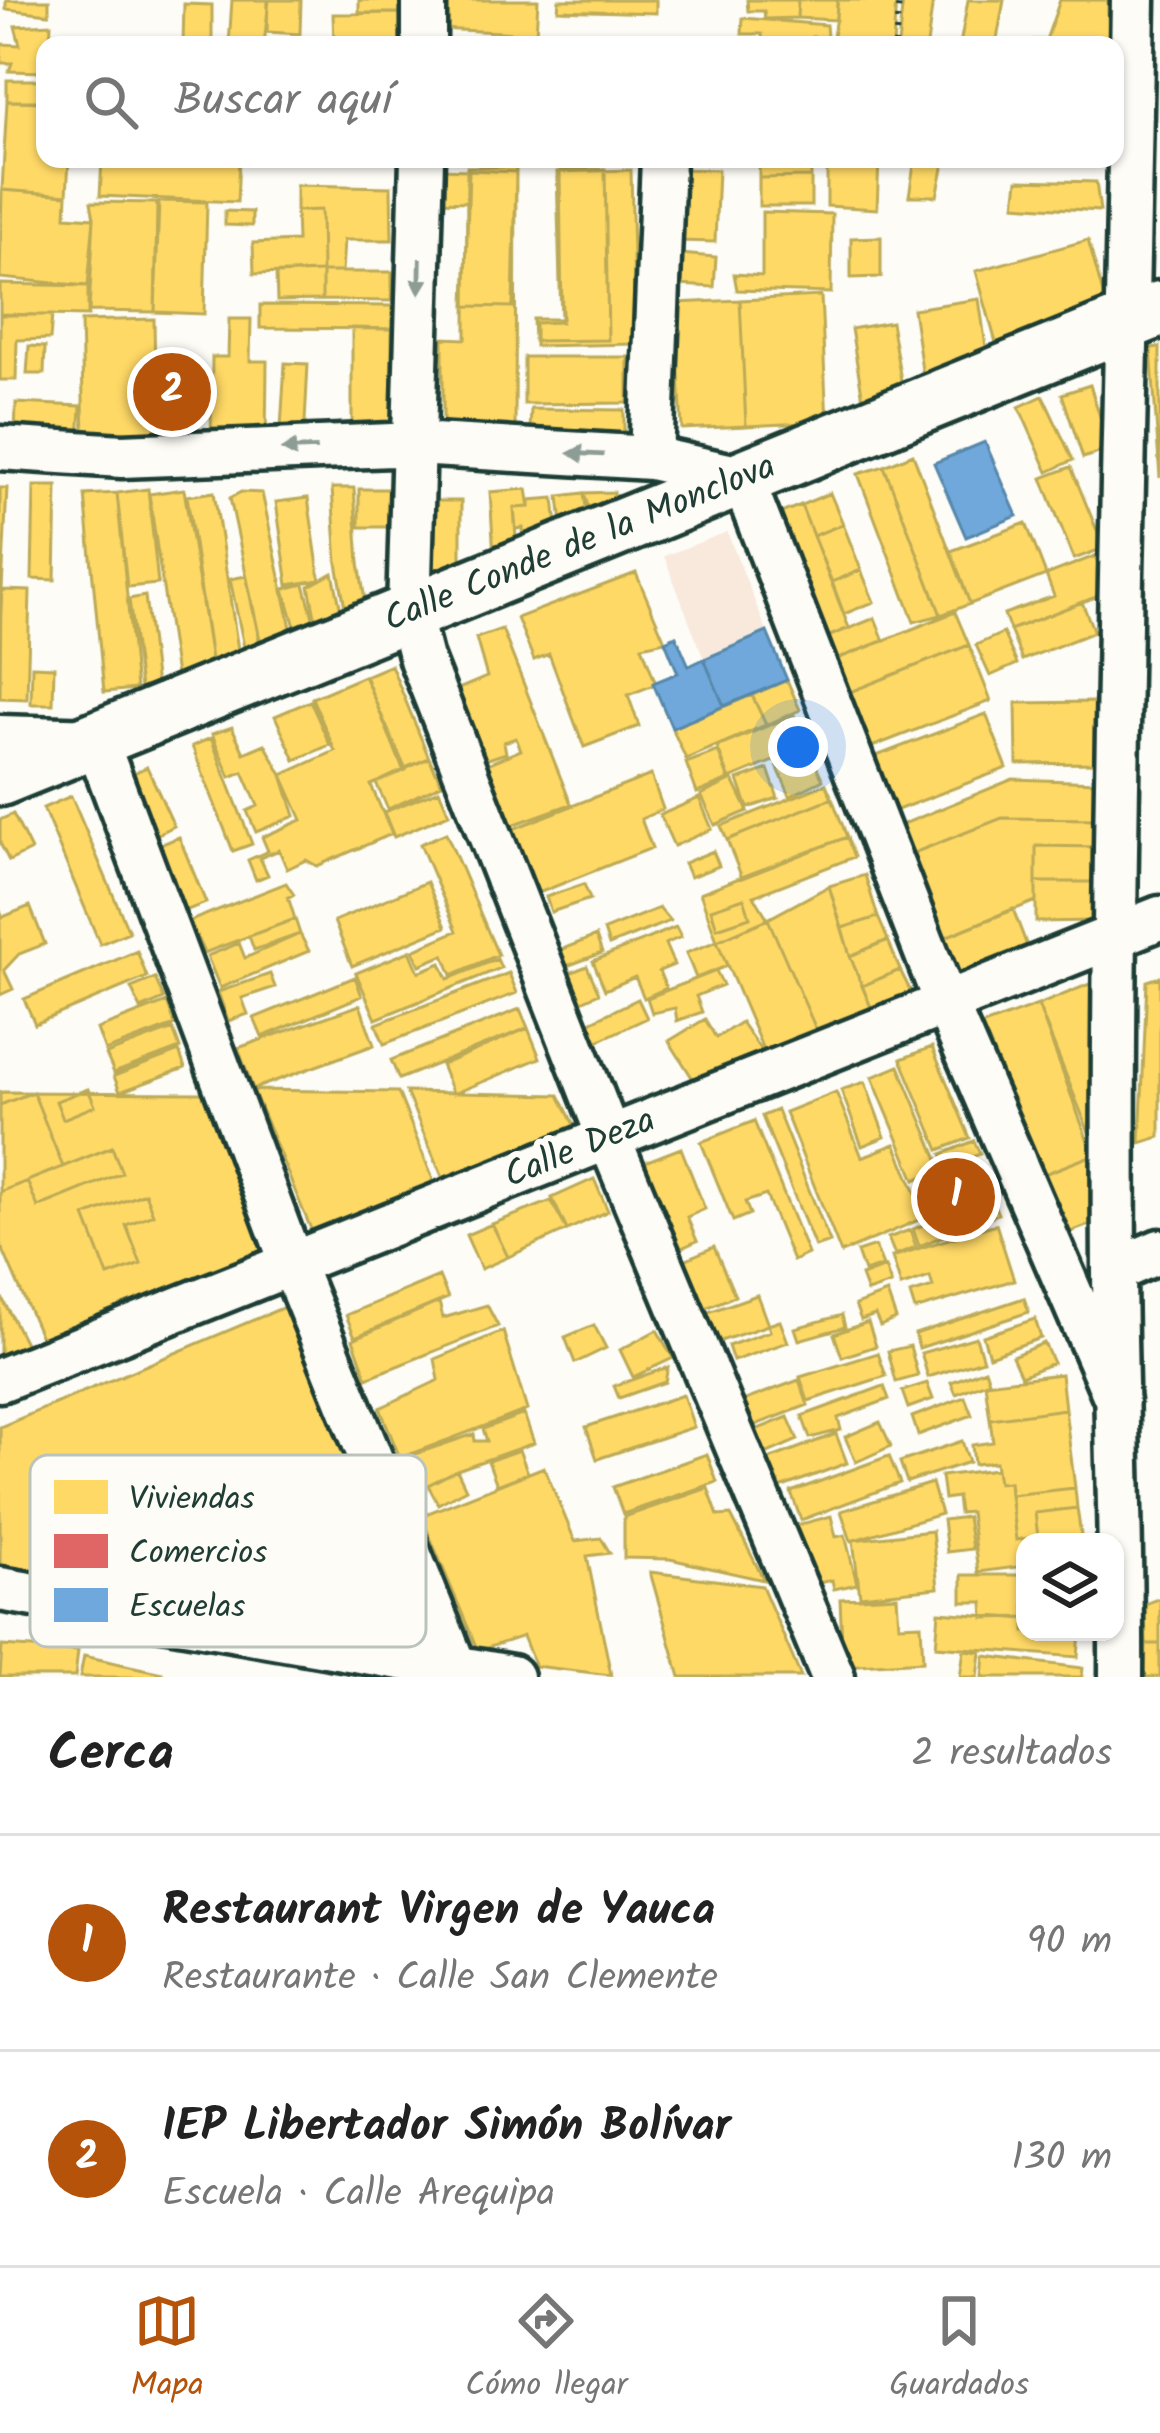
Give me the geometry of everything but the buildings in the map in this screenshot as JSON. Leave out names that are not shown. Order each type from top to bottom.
[{"type":"street","points":[[424,0],[424,36]]},
{"type":"street","points":[[1121,1677],[1141,1564],[1117,1401],[1114,1271],[1116,935],[1144,316],[1133,0]]},
{"type":"street","points":[[422,168],[409,613],[421,658],[609,1138],[833,1677]]},
{"type":"street","points":[[651,458],[663,168]]},
{"type":"street","name":"Calle Conde de la Monclova","points":[[0,778],[1144,316]]},
{"type":"street","points":[[0,448],[122,456],[416,444],[651,458],[742,478],[946,1004],[1117,1401]]},
{"type":"street","points":[[0,737],[96,740],[292,1264],[369,1455]]},
{"type":"street","name":"Calle Deza","points":[[0,1380],[1160,918]]},
{"type":"street","points":[[1114,1271],[1160,1252]]},
{"type":"street","points":[[0,1589],[30,1594]]},
{"type":"street","points":[[426,1595],[455,1667]]},
{"type":"street","points":[[338,1647],[512,1677]]},
{"type":"path","points":[[896,36],[899,0]]},
{"type":"shaded area","points":[[727,532],[767,632],[704,659],[664,556]]},
{"type":"place","name":"IEP Libertador Simón Bolívar","points":[[172,392]]},
{"type":"place","name":"Restaurant Virgen de Yauca","points":[[956,1197]]}]
